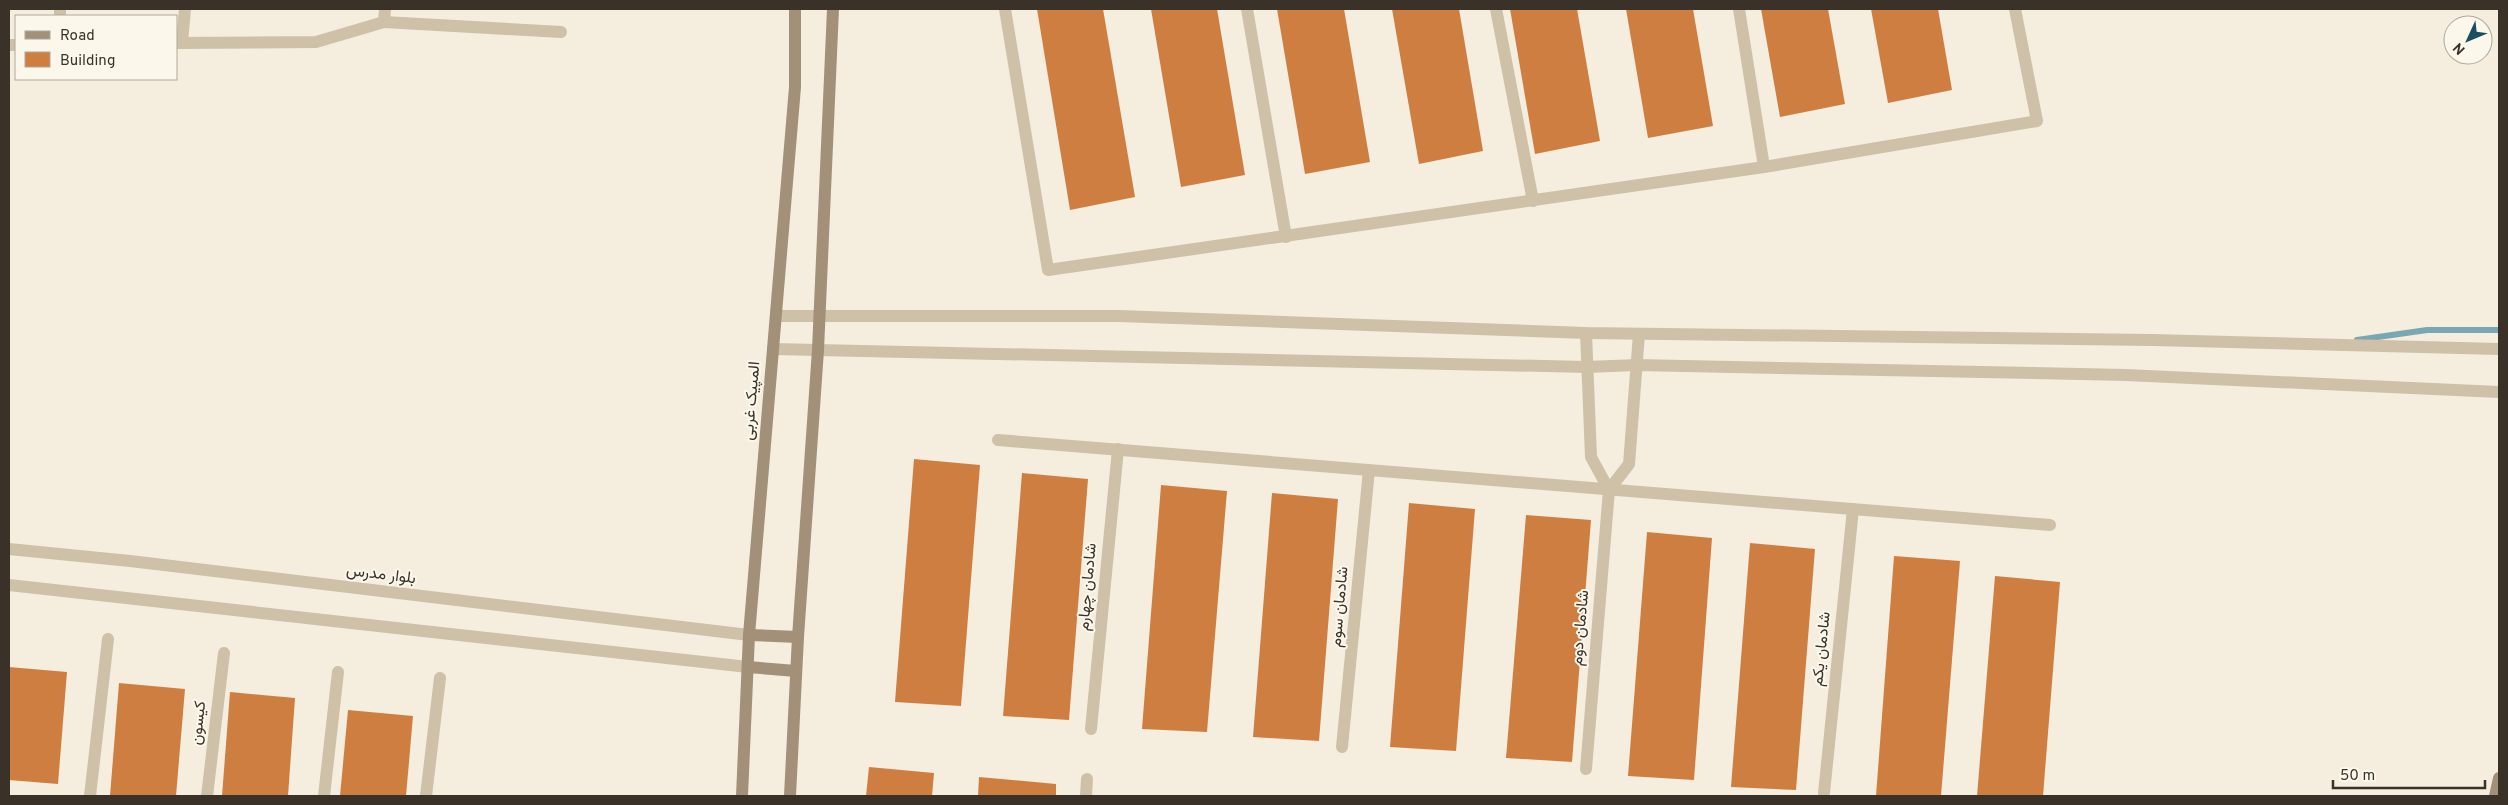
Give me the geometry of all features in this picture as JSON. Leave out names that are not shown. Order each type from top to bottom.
[{"type":"street","points":[[185,9],[179,43],[316,42],[384,15],[561,32]]},
{"type":"street","name":"المپیک غربی","points":[[742,796],[749,635],[794,86],[795,9]]},
{"type":"street","points":[[790,796],[798,637],[820,316],[833,9]]},
{"type":"street","points":[[1005,9],[1048,270],[1764,167],[2036,121],[2015,9]]},
{"type":"street","points":[[1247,9],[1286,237]]},
{"type":"street","points":[[1496,9],[1533,201]]},
{"type":"street","points":[[1739,9],[1764,167]]},
{"type":"street","points":[[776,316],[1119,316],[1639,334],[2153,340],[2499,349]]},
{"type":"street","points":[[1586,332],[1591,458],[1609,490]]},
{"type":"street","points":[[1609,490],[1629,464],[1639,334]]},
{"type":"street","points":[[773,348],[1587,367],[1637,365],[2126,375],[2499,392]]},
{"type":"street","points":[[998,440],[2050,525]]},
{"type":"street","name":"شادمان چهارم","points":[[1091,729],[1118,449]]},
{"type":"street","name":"شادمان سوم","points":[[1342,747],[1369,470]]},
{"type":"street","name":"شادمان دوم","points":[[1586,769],[1609,490]]},
{"type":"street","name":"شادمان یکم","points":[[1824,793],[1853,508]]},
{"type":"street","name":"بلوار مدرس","points":[[9,549],[150,563],[749,635]]},
{"type":"street","points":[[9,585],[796,671]]},
{"type":"street","points":[[749,635],[798,637]]},
{"type":"street","points":[[90,796],[108,640]]},
{"type":"street","name":"کیسون","points":[[207,796],[224,653]]},
{"type":"street","points":[[324,796],[338,672]]},
{"type":"street","points":[[426,796],[440,678]]},
{"type":"street","points":[[2495,796],[2499,778]]},
{"type":"street","points":[[1086,796],[1087,780]]},
{"type":"building","points":[[1037,9],[1103,9],[1135,197],[1070,210]]},
{"type":"building","points":[[1151,9],[1217,9],[1245,175],[1181,187]]},
{"type":"building","points":[[1277,9],[1344,9],[1370,162],[1305,174]]},
{"type":"building","points":[[1392,9],[1459,9],[1483,151],[1419,164]]},
{"type":"building","points":[[1510,9],[1577,9],[1600,141],[1535,154]]},
{"type":"building","points":[[1626,9],[1693,9],[1713,126],[1648,138]]},
{"type":"building","points":[[1761,9],[1828,9],[1845,104],[1780,117]]},
{"type":"building","points":[[1871,9],[1938,9],[1952,90],[1888,103]]},
{"type":"building","points":[[914,459],[980,465],[961,706],[895,702]]},
{"type":"building","points":[[1022,473],[1088,479],[1069,720],[1003,716]]},
{"type":"building","points":[[1161,485],[1227,491],[1207,732],[1142,729]]},
{"type":"building","points":[[1272,493],[1338,499],[1319,741],[1253,737]]},
{"type":"building","points":[[1409,503],[1475,509],[1456,751],[1390,747]]},
{"type":"building","points":[[1526,515],[1591,520],[1572,762],[1506,758]]},
{"type":"building","points":[[1647,532],[1712,538],[1694,780],[1628,776]]},
{"type":"building","points":[[1750,543],[1815,549],[1796,790],[1731,787]]},
{"type":"building","points":[[1894,556],[1960,561],[1941,796],[1876,796]]},
{"type":"building","points":[[1995,576],[2060,582],[2043,796],[1977,796]]},
{"type":"building","points":[[9,667],[67,672],[58,784],[9,780]]},
{"type":"building","points":[[119,683],[185,689],[176,796],[110,796]]},
{"type":"building","points":[[230,692],[295,698],[288,796],[222,796]]},
{"type":"building","points":[[348,710],[413,716],[406,796],[340,796]]},
{"type":"building","points":[[869,767],[934,773],[932,796],[866,796]]},
{"type":"building","points":[[979,777],[1056,784],[1056,796],[978,796]]},
{"type":"waterway","points":[[2357,340],[2427,330],[2499,330]]}]
